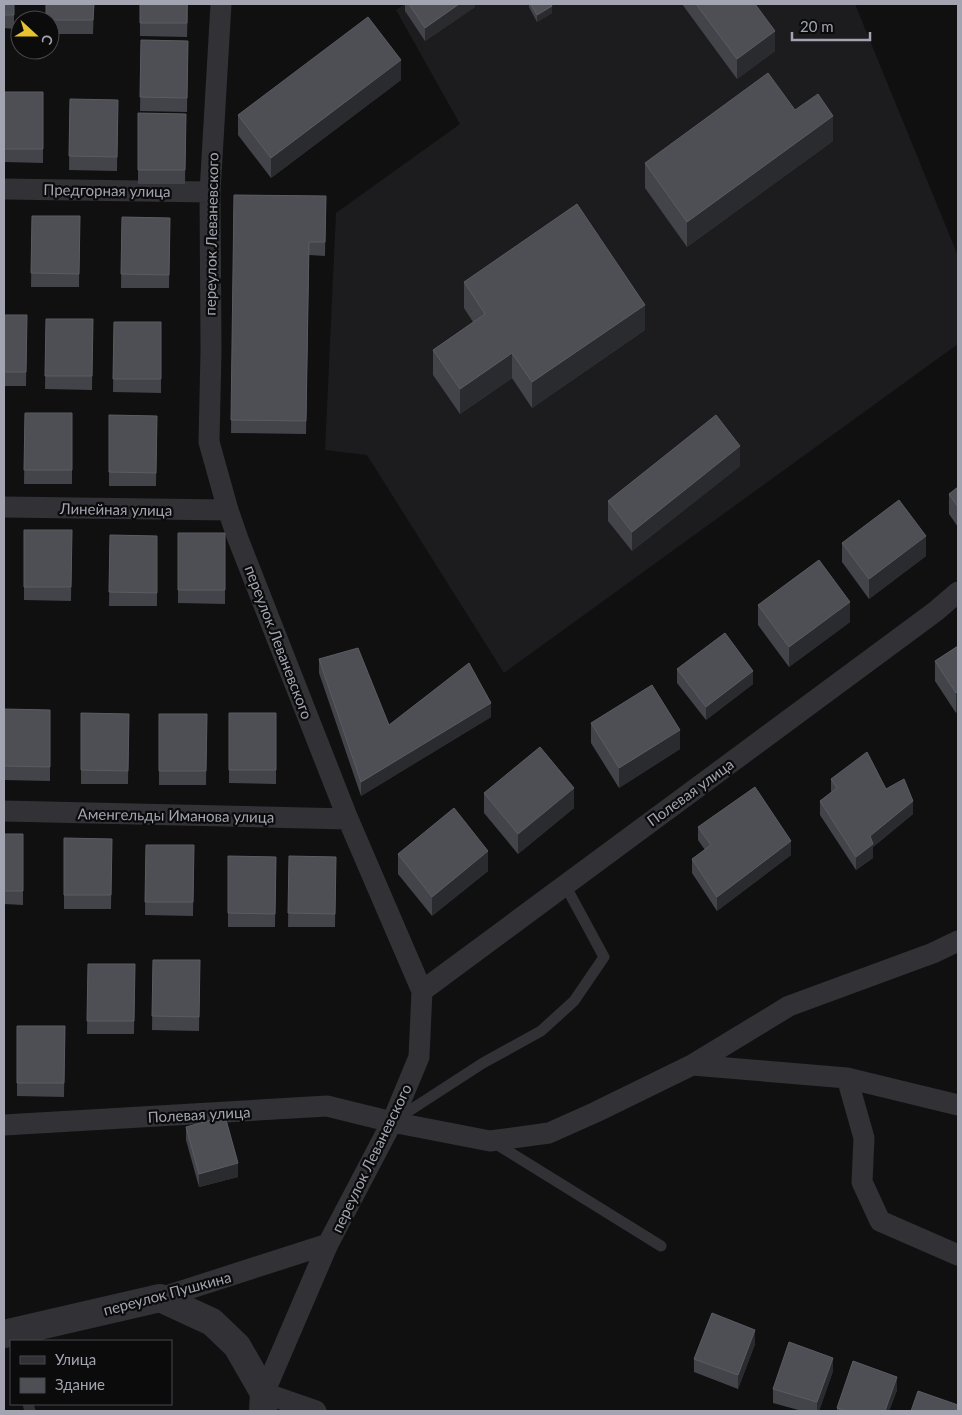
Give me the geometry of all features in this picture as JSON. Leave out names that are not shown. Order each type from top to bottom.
[{"type":"street","name":"переулок Леваневского","points":[[221,4],[210,192],[209,442],[228,510],[348,819],[422,991],[419,1057],[392,1122],[328,1244],[264,1402]]},
{"type":"street","name":"Предгорная улица","points":[[4,189],[210,192]]},
{"type":"street","name":"Линейная улица","points":[[4,507],[228,510]]},
{"type":"street","name":"Полевая улица","points":[[422,991],[936,611],[958,592]]},
{"type":"street","name":"Аменгельды Иманова улица","points":[[4,811],[348,819]]},
{"type":"street","name":"Полевая улица","points":[[4,1125],[327,1106],[392,1122],[490,1141],[549,1133],[596,1112],[692,1064],[789,1006],[933,953],[958,941]]},
{"type":"street","points":[[692,1064],[847,1078],[958,1104]]},
{"type":"street","points":[[847,1078],[864,1138],[862,1182],[880,1221],[958,1254]]},
{"type":"street","name":"переулок Пушкина","points":[[8,1337],[160,1298],[328,1244]]},
{"type":"street","points":[[160,1298],[212,1322],[237,1346],[264,1402],[316,1411]]},
{"type":"lane","points":[[392,1122],[483,1063],[540,1032],[574,1001],[604,957],[565,886]]},
{"type":"lane","points":[[490,1141],[661,1246]]},
{"type":"shaded area","points":[[405,4],[855,4],[958,256],[958,344],[504,673],[367,455],[325,450],[336,213],[460,124],[396,10]]},
{"type":"building","points":[[4,4],[14,4],[14,10],[10,10],[10,15],[4,15]]},
{"type":"building","points":[[46,4],[94,4],[93,20],[60,20],[60,10],[46,10]]},
{"type":"building","points":[[140,4],[187,4],[187,23],[140,23]]},
{"type":"building","points":[[409,4],[459,4],[425,28]]},
{"type":"building","points":[[531,4],[551,4],[552,6],[537,15]]},
{"type":"building","points":[[696,4],[755,4],[775,31],[737,59]]},
{"type":"building","points":[[368,17],[401,60],[271,158],[238,115]]},
{"type":"building","points":[[141,40],[188,41],[187,98],[140,97]]},
{"type":"building","points":[[768,73],[795,110],[818,94],[833,116],[687,222],[645,163]]},
{"type":"building","points":[[4,92],[43,92],[43,149],[4,149]]},
{"type":"building","points":[[70,99],[118,100],[117,157],[69,156]]},
{"type":"building","points":[[138,113],[186,114],[185,170],[138,170]]},
{"type":"building","points":[[234,195],[326,196],[325,242],[309,242],[306,421],[231,420]]},
{"type":"building","points":[[577,204],[645,305],[532,382],[512,353],[460,389],[433,350],[485,314],[464,282]]},
{"type":"building","points":[[32,216],[80,216],[79,274],[31,273]]},
{"type":"building","points":[[122,217],[170,218],[169,275],[121,274]]},
{"type":"building","points":[[4,315],[27,315],[26,372],[4,372]]},
{"type":"building","points":[[46,319],[93,319],[92,376],[45,376]]},
{"type":"building","points":[[114,322],[161,322],[161,379],[113,379]]},
{"type":"building","points":[[25,413],[72,413],[72,470],[24,470]]},
{"type":"building","points":[[109,415],[157,416],[156,473],[109,472]]},
{"type":"building","points":[[716,415],[740,446],[632,532],[608,501]]},
{"type":"building","points":[[958,487],[958,507],[949,494]]},
{"type":"building","points":[[899,500],[926,536],[869,579],[842,543]]},
{"type":"building","points":[[24,530],[72,530],[71,587],[24,587]]},
{"type":"building","points":[[178,533],[225,533],[225,590],[178,590]]},
{"type":"building","points":[[110,535],[157,536],[157,593],[109,592]]},
{"type":"building","points":[[819,560],[850,602],[789,647],[758,605]]},
{"type":"building","points":[[725,633],[753,671],[706,707],[677,669]]},
{"type":"building","points":[[958,646],[958,691],[956,693],[935,661]]},
{"type":"building","points":[[358,648],[389,725],[469,663],[491,703],[361,782],[319,659]]},
{"type":"building","points":[[652,685],[680,730],[619,768],[591,723]]},
{"type":"building","points":[[4,709],[50,710],[50,767],[4,766]]},
{"type":"building","points":[[81,713],[129,714],[128,771],[81,770]]},
{"type":"building","points":[[229,713],[276,713],[276,770],[229,770]]},
{"type":"building","points":[[159,714],[207,714],[206,771],[159,771]]},
{"type":"building","points":[[540,747],[574,788],[518,834],[484,793]]},
{"type":"building","points":[[867,752],[886,789],[904,779],[913,801],[870,836],[873,844],[856,857],[820,801],[837,788],[831,779]]},
{"type":"building","points":[[755,787],[791,841],[717,897],[692,859],[711,845],[698,827]]},
{"type":"building","points":[[454,808],[488,851],[432,897],[398,854]]},
{"type":"building","points":[[4,834],[23,834],[23,891],[4,891]]},
{"type":"building","points":[[64,838],[112,839],[111,895],[64,895]]},
{"type":"building","points":[[146,845],[194,845],[193,902],[145,902]]},
{"type":"building","points":[[228,856],[276,857],[275,914],[228,913]]},
{"type":"building","points":[[289,856],[336,857],[335,914],[288,913]]},
{"type":"building","points":[[153,960],[200,960],[199,1017],[152,1016]]},
{"type":"building","points":[[88,964],[135,964],[134,1021],[87,1021]]},
{"type":"building","points":[[17,1026],[65,1026],[64,1083],[17,1083]]},
{"type":"building","points":[[225,1116],[238,1163],[199,1174],[186,1127]]},
{"type":"building","points":[[712,1313],[755,1330],[738,1375],[694,1359]]},
{"type":"building","points":[[789,1342],[833,1358],[817,1402],[773,1389]]},
{"type":"building","points":[[853,1361],[897,1377],[885,1411],[847,1411],[837,1408]]},
{"type":"building","points":[[918,1391],[958,1405],[958,1411],[911,1411]]}]
